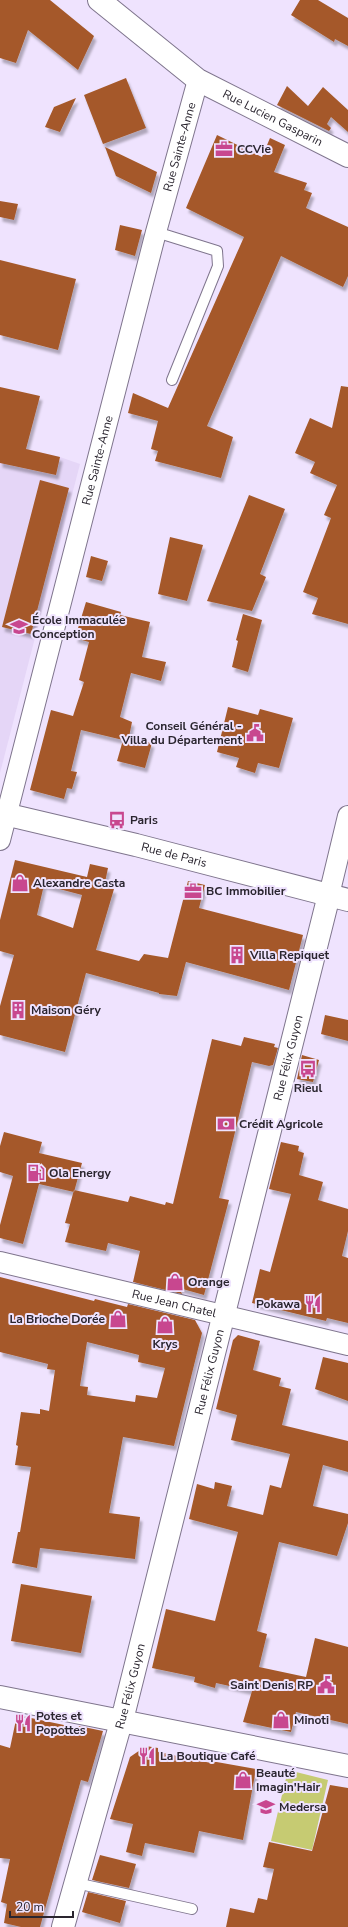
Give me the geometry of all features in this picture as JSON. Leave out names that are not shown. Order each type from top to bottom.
[{"type":"street","name":"Rue Lucien Gasparin","points":[[98,0],[198,80],[348,156]]},
{"type":"street","name":"Rue Sainte-Anne","points":[[0,840],[4,814],[156,232],[198,80]]},
{"type":"street","name":"Rue de Paris","points":[[4,814],[136,845],[338,898]]},
{"type":"street","name":"Rue Félix Guyon","points":[[63,1927],[121,1720],[224,1316],[338,898],[348,816]]},
{"type":"street","name":"Rue Jean Chatel","points":[[0,1262],[348,1345]]},
{"type":"street","points":[[0,1696],[348,1766]]},
{"type":"lane","points":[[156,232],[217,251],[218,266],[172,380]]},
{"type":"lane","points":[[76,1883],[192,1909]]},
{"type":"shaded area","name":"École Immaculée Conception","points":[[0,443],[60,457],[80,464],[0,773]]},
{"type":"green space","points":[[288,1770],[328,1780],[312,1850],[271,1841]]},
{"type":"building","points":[[0,0],[50,0],[94,36],[78,70],[28,30],[16,63],[0,58]]},
{"type":"building","points":[[300,0],[318,0],[348,18],[348,46],[335,39],[334,42],[291,15]]},
{"type":"building","points":[[126,78],[146,128],[103,144],[84,95]]},
{"type":"building","points":[[287,86],[308,106],[323,87],[348,110],[348,132],[331,117],[327,124],[331,128],[329,131],[277,105]]},
{"type":"building","points":[[76,98],[60,132],[45,127],[54,107]]},
{"type":"building","points":[[217,135],[262,157],[270,138],[285,145],[274,172],[307,183],[304,190],[312,193],[306,208],[348,227],[348,276],[343,287],[281,256],[207,426],[233,437],[221,478],[155,461],[158,451],[151,449],[158,421],[128,413],[133,393],[168,408],[244,237],[186,208]]},
{"type":"building","points":[[105,147],[157,172],[151,193],[116,176]]},
{"type":"building","points":[[0,201],[18,204],[14,220],[0,217]]},
{"type":"building","points":[[120,225],[142,230],[135,256],[115,250]]},
{"type":"building","points":[[0,260],[76,279],[58,350],[0,335]]},
{"type":"building","points":[[341,386],[348,387],[348,624],[312,614],[318,598],[303,592],[331,518],[324,515],[337,485],[310,473],[315,462],[295,453],[310,418],[332,428]]},
{"type":"building","points":[[0,387],[40,396],[26,449],[60,457],[56,475],[0,463]]},
{"type":"building","points":[[40,480],[69,488],[31,634],[2,627]]},
{"type":"building","points":[[249,495],[285,509],[260,574],[266,577],[252,611],[207,601]]},
{"type":"building","points":[[170,537],[203,545],[187,601],[158,594]]},
{"type":"building","points":[[91,556],[108,561],[102,581],[86,577]]},
{"type":"building","points":[[86,602],[121,612],[120,615],[150,622],[142,657],[166,662],[161,681],[131,673],[120,717],[132,722],[129,737],[152,743],[145,768],[117,761],[123,740],[81,730],[71,771],[77,772],[72,789],[67,788],[64,799],[30,790],[51,710],[73,716],[84,682],[79,680],[89,642],[75,638]]},
{"type":"building","points":[[243,614],[262,620],[248,672],[232,667],[238,641],[236,640]]},
{"type":"building","points":[[228,707],[258,715],[260,709],[293,718],[279,768],[258,763],[255,773],[236,767],[239,758],[217,752]]},
{"type":"building","points":[[15,860],[87,877],[90,864],[108,868],[104,887],[114,889],[96,950],[139,961],[144,954],[168,958],[188,881],[205,885],[199,908],[303,935],[289,990],[186,962],[177,996],[159,994],[86,973],[65,1052],[0,1035],[0,1006],[14,955],[0,951],[0,920]],"holes":[[[44,885],[82,895],[73,928],[37,915]]]},
{"type":"building","points":[[325,1015],[348,1020],[348,1041],[321,1034]]},
{"type":"building","points":[[244,1037],[275,1044],[274,1047],[278,1048],[273,1065],[269,1066],[252,1062],[219,1198],[229,1200],[204,1295],[179,1288],[182,1294],[133,1282],[140,1251],[108,1243],[106,1251],[65,1242],[70,1224],[65,1223],[74,1190],[128,1202],[130,1196],[165,1205],[166,1202],[173,1204],[212,1039],[241,1046]]},
{"type":"building","points":[[302,1055],[319,1060],[313,1082],[297,1079]]},
{"type":"building","points":[[4,1132],[42,1142],[39,1153],[82,1163],[74,1192],[39,1184],[23,1244],[0,1238],[0,1225],[13,1176],[0,1172],[0,1146]]},
{"type":"building","points":[[281,1142],[299,1146],[298,1151],[304,1153],[299,1175],[323,1182],[318,1200],[348,1209],[348,1231],[342,1256],[348,1258],[348,1323],[327,1318],[326,1321],[252,1303],[260,1269],[270,1272],[291,1194],[269,1189]]},
{"type":"building","points":[[0,1277],[94,1301],[95,1299],[127,1307],[128,1304],[195,1320],[202,1333],[174,1446],[123,1437],[109,1513],[140,1517],[135,1559],[40,1548],[37,1568],[12,1563],[18,1532],[20,1532],[31,1467],[15,1465],[18,1446],[16,1445],[21,1412],[40,1414],[40,1409],[49,1411],[55,1370],[47,1369],[48,1364],[0,1352]],"holes":[[[87,1342],[139,1355],[138,1362],[165,1368],[157,1398],[136,1395],[135,1402],[87,1395],[88,1387],[80,1386]]]},
{"type":"building","points":[[238,1335],[260,1341],[253,1370],[281,1378],[279,1386],[291,1389],[282,1425],[348,1441],[348,1472],[323,1465],[313,1506],[348,1514],[348,1523],[337,1556],[279,1542],[257,1631],[267,1634],[259,1667],[306,1677],[315,1638],[348,1647],[348,1724],[296,1712],[291,1732],[243,1722],[252,1691],[216,1683],[215,1688],[194,1682],[195,1677],[152,1668],[166,1609],[215,1621],[238,1532],[189,1519],[197,1484],[214,1489],[215,1482],[232,1486],[227,1506],[263,1515],[270,1485],[281,1488],[290,1454],[231,1440],[237,1415],[216,1409],[233,1340]]},
{"type":"building","points":[[323,1357],[348,1363],[348,1401],[315,1389]]},
{"type":"building","points":[[21,1584],[92,1596],[81,1653],[11,1641]]},
{"type":"building","points":[[17,1715],[78,1728],[79,1726],[103,1731],[88,1782],[81,1780],[40,1927],[21,1927],[4,1923],[7,1904],[1,1902],[10,1859],[0,1858],[0,1745],[10,1748]]},
{"type":"building","points":[[146,1746],[158,1748],[158,1752],[211,1763],[211,1761],[256,1769],[243,1840],[199,1831],[194,1853],[145,1843],[142,1856],[126,1852],[133,1824],[110,1819],[130,1757]]},
{"type":"building","points":[[330,1785],[348,1788],[348,1927],[226,1927],[230,1908],[254,1913],[258,1898],[267,1900],[274,1869],[263,1867],[269,1842],[312,1851]]},
{"type":"building","points":[[100,1855],[136,1864],[129,1888],[92,1880]]},
{"type":"building","points":[[88,1892],[126,1901],[120,1923],[82,1912]]},
{"type":"place","name":"CCVie","points":[[224,149]]},
{"type":"place","name":"École Immaculée Conception","points":[[19,627]]},
{"type":"place","name":"Conseil Général - Villa du Département","points":[[255,733]]},
{"type":"place","name":"Paris","points":[[117,820]]},
{"type":"place","name":"Alexandre Casta","points":[[20,883]]},
{"type":"place","name":"BC Immobilier","points":[[193,891]]},
{"type":"place","name":"Villa Repiquet","points":[[237,955]]},
{"type":"place","name":"Maison Géry","points":[[18,1010]]},
{"type":"place","name":"Rieul","points":[[308,1069]]},
{"type":"place","name":"Crédit Agricole","points":[[226,1124]]},
{"type":"place","name":"Ola Energy","points":[[36,1173]]},
{"type":"place","name":"Orange","points":[[175,1282]]},
{"type":"place","name":"Pokawa","points":[[313,1304]]},
{"type":"place","name":"La Brioche Dorée","points":[[118,1319]]},
{"type":"place","name":"Krys","points":[[165,1325]]},
{"type":"place","name":"Saint Denis RP","points":[[326,1685]]},
{"type":"place","name":"Minoti","points":[[281,1720]]},
{"type":"place","name":"Potes et Popottes","points":[[23,1723]]},
{"type":"place","name":"La Boutique Café","points":[[147,1756]]},
{"type":"place","name":"Beauté Imagin'Hair","points":[[243,1780]]},
{"type":"place","name":"Medersa","points":[[266,1807]]}]
